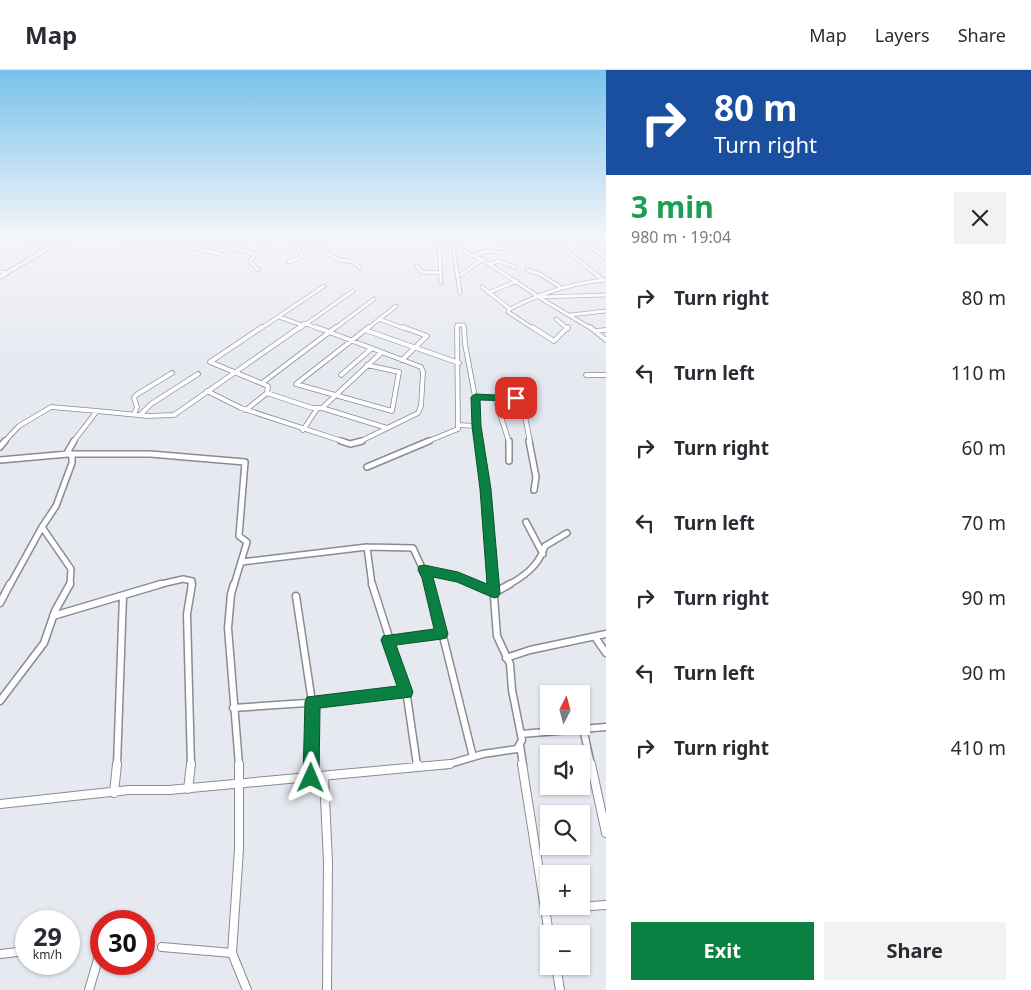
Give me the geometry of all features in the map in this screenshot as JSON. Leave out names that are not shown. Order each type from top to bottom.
[{"type":"street","points":[[458,280],[460,293]]},
{"type":"street","points":[[550,280],[560,286]]},
{"type":"street","points":[[556,319],[570,328],[554,341],[508,314],[510,309],[560,286],[604,280]]},
{"type":"street","points":[[488,293],[517,281],[596,331],[606,340]]},
{"type":"street","points":[[246,410],[267,393],[268,386],[210,362],[324,286]]},
{"type":"street","points":[[482,288],[510,309]]},
{"type":"street","points":[[0,447],[19,426],[51,406],[137,415],[174,415],[353,290]]},
{"type":"street","points":[[538,296],[606,295]]},
{"type":"street","points":[[262,382],[374,299]]},
{"type":"street","points":[[367,365],[399,372],[392,412],[337,394],[296,384],[396,306]]},
{"type":"street","points":[[569,315],[606,311]]},
{"type":"street","points":[[208,392],[246,410],[350,444],[358,443],[416,415],[421,406],[422,369],[418,365],[279,317]]},
{"type":"street","points":[[379,319],[427,336],[402,360]]},
{"type":"street","points":[[367,467],[458,429],[459,363],[457,325],[464,325],[465,344],[475,397],[486,489],[497,636],[510,664],[512,690],[521,734],[520,745],[540,882]]},
{"type":"street","points":[[365,330],[459,363]]},
{"type":"street","points":[[596,331],[606,330]]},
{"type":"street","points":[[341,375],[371,349]]},
{"type":"street","points":[[303,430],[320,409],[381,353]]},
{"type":"street","points":[[137,415],[134,398],[136,395],[172,373]]},
{"type":"street","points":[[137,415],[198,374]]},
{"type":"street","points":[[586,375],[606,375]]},
{"type":"street","points":[[267,393],[387,428]]},
{"type":"street","points":[[475,397],[516,398],[522,401],[536,477],[534,490]]},
{"type":"street","points":[[496,398],[509,440],[509,461]]},
{"type":"street","points":[[68,454],[72,442],[97,411]]},
{"type":"street","points":[[458,425],[477,426]]},
{"type":"street","points":[[0,603],[42,527],[56,506],[72,463],[72,457],[68,454]]},
{"type":"street","points":[[0,460],[68,454],[150,454],[245,462],[239,536],[247,542],[231,594],[228,628],[240,782],[238,858],[232,953],[246,990]]},
{"type":"street","points":[[526,522],[543,554]]},
{"type":"street","points":[[0,700],[16,682],[44,643],[53,616],[69,589],[73,573],[42,527]]},
{"type":"street","points":[[494,593],[520,580],[543,554],[545,546],[566,533]]},
{"type":"street","points":[[242,562],[368,547],[413,548],[428,578],[472,757]]},
{"type":"street","points":[[368,547],[368,566],[388,640],[406,692],[417,766]]},
{"type":"street","points":[[424,570],[458,577],[494,593]]},
{"type":"street","points":[[53,616],[175,580],[188,579],[192,581],[187,614],[191,764],[188,788]]},
{"type":"street","points":[[114,792],[117,768],[123,596]]},
{"type":"street","points":[[296,596],[312,702],[311,778]]},
{"type":"street","points":[[388,640],[442,634]]},
{"type":"street","points":[[506,658],[530,650],[606,634]]},
{"type":"street","points":[[595,637],[606,653]]},
{"type":"street","points":[[234,708],[406,692]]},
{"type":"street","points":[[590,727],[606,726]]},
{"type":"street","points":[[521,734],[540,732]]},
{"type":"street","points":[[585,735],[606,833]]},
{"type":"street","points":[[0,804],[129,790],[188,788],[240,782],[324,777],[417,766],[446,765],[472,757],[510,751],[517,749],[520,745]]},
{"type":"street","points":[[324,777],[328,862],[327,990]]},
{"type":"street","points":[[590,906],[606,905]]},
{"type":"street","points":[[162,947],[232,953]]},
{"type":"street","points":[[0,954],[15,952]]},
{"type":"street","points":[[89,990],[93,975]]},
{"type":"street","points":[[558,975],[560,990]]},
{"type":"route","points":[[311,778],[312,702],[406,692],[388,640],[442,634],[428,578],[424,570],[458,577],[494,593],[486,489],[475,397],[516,398]]}]
